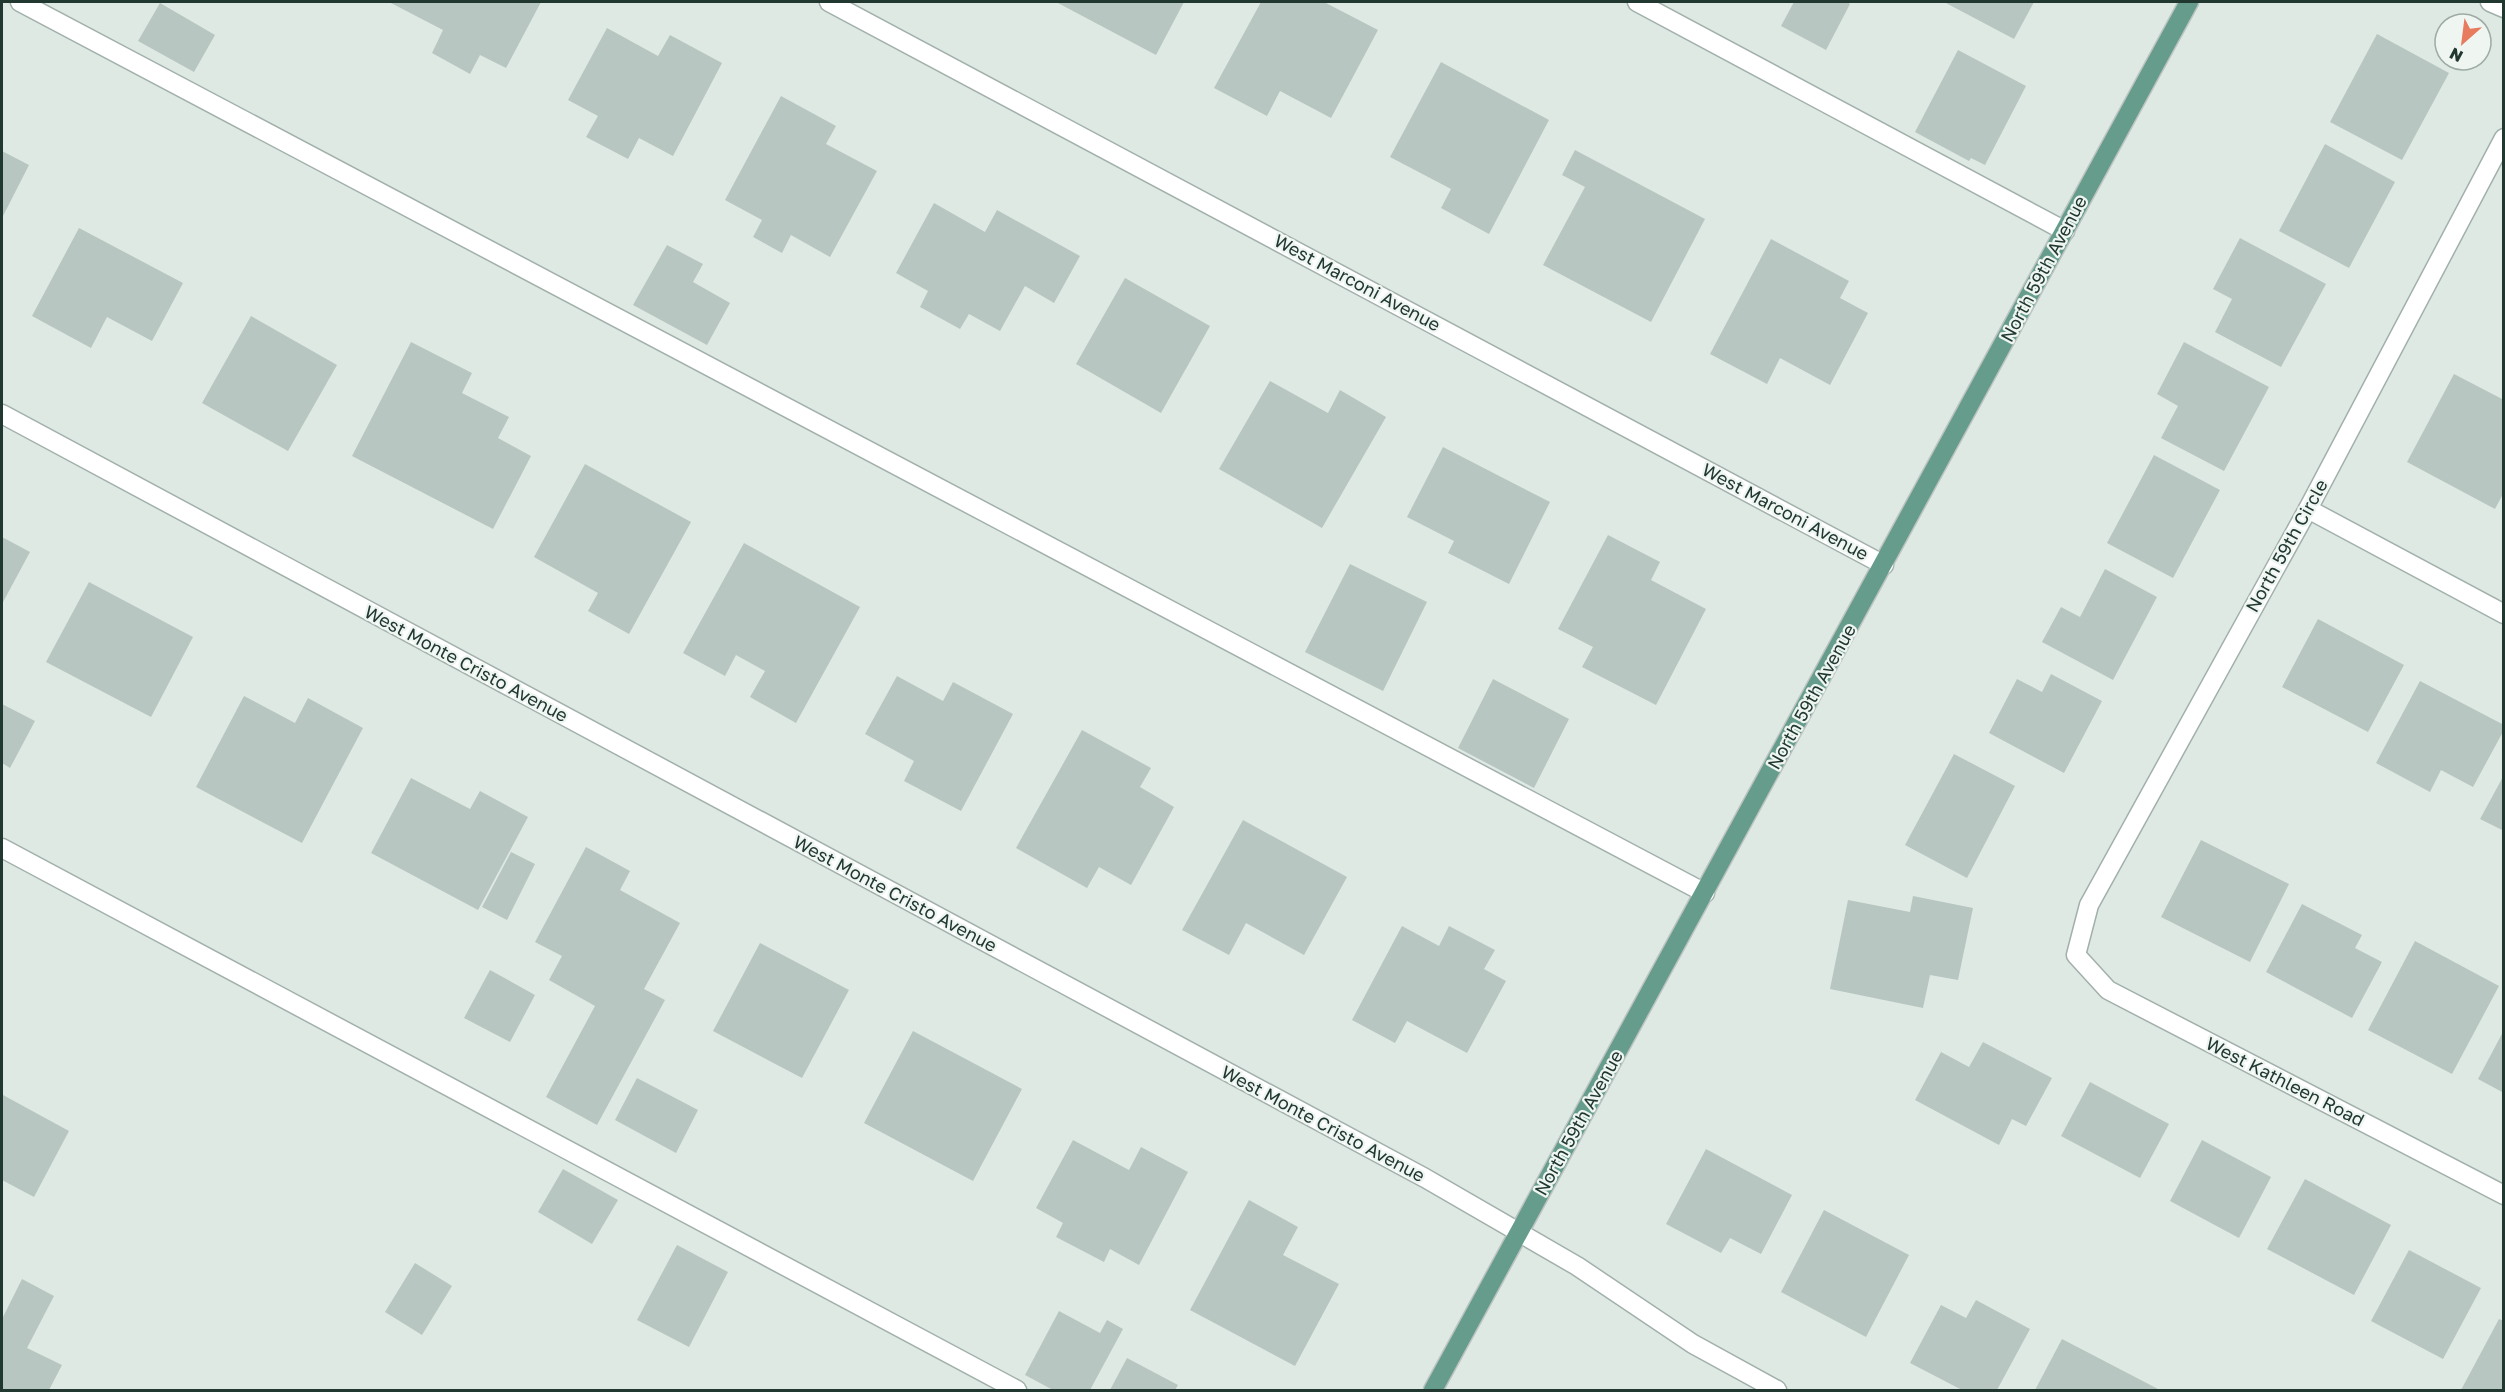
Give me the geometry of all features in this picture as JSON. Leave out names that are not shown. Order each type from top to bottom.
[{"type":"main road","name":"North 59th Avenue","points":[[1433,1390],[2189,2]]},
{"type":"street","points":[[20,2],[1705,893]]},
{"type":"street","name":"West Marconi Avenue","points":[[829,2],[1884,565]]},
{"type":"street","points":[[1637,2],[2065,231]]},
{"type":"street","points":[[2490,2],[2504,8]]},
{"type":"street","name":"North 59th Circle","points":[[2076,955],[2089,905],[2308,509],[2504,138]]},
{"type":"street","name":"West Monte Cristo Avenue","points":[[2,414],[1425,1178],[1602,1282],[1693,1344],[1777,1390]]},
{"type":"street","points":[[2308,509],[2504,614]]},
{"type":"street","points":[[2,848],[1017,1390]]},
{"type":"street","name":"West Kathleen Road","points":[[2076,955],[2108,990],[2504,1195]]},
{"type":"building","points":[[389,2],[541,2],[506,68],[480,55],[470,74],[432,53],[443,30]]},
{"type":"building","points":[[1056,2],[1184,2],[1156,55]]},
{"type":"building","points":[[1261,2],[1324,2],[1378,30],[1331,118],[1280,91],[1267,116],[1214,88]]},
{"type":"building","points":[[1794,2],[1847,2],[1850,4],[1826,50],[1781,26]]},
{"type":"building","points":[[1944,2],[2034,2],[2014,39]]},
{"type":"building","points":[[160,3],[215,35],[194,72],[138,41]]},
{"type":"building","points":[[607,28],[658,56],[670,35],[722,63],[673,156],[639,138],[628,159],[586,137],[598,116],[568,100]]},
{"type":"building","points":[[2377,34],[2433,64],[2433,72],[2449,73],[2402,160],[2330,122]]},
{"type":"building","points":[[1958,50],[2026,86],[1985,165],[1971,158],[1969,161],[1915,132]]},
{"type":"building","points":[[1441,62],[1549,120],[1489,234],[1441,208],[1451,189],[1390,157]]},
{"type":"building","points":[[781,96],[836,126],[826,144],[877,171],[830,257],[791,235],[782,253],[753,237],[762,220],[725,200]]},
{"type":"building","points":[[2325,144],[2395,182],[2349,268],[2279,231]]},
{"type":"building","points":[[1575,150],[1705,219],[1651,322],[1543,265],[1585,187],[1562,175]]},
{"type":"building","points":[[2,151],[29,165],[2,218]]},
{"type":"building","points":[[934,203],[985,232],[997,210],[1080,256],[1054,303],[1025,286],[1000,331],[969,314],[960,329],[920,307],[928,291],[896,273]]},
{"type":"building","points":[[79,228],[183,283],[152,341],[107,317],[91,348],[32,316]]},
{"type":"building","points":[[2240,238],[2326,284],[2281,367],[2215,332],[2232,299],[2213,289]]},
{"type":"building","points":[[1771,239],[1849,281],[1840,298],[1868,313],[1830,385],[1780,358],[1767,384],[1710,354]]},
{"type":"building","points":[[667,245],[703,264],[693,282],[730,303],[707,345],[633,305]]},
{"type":"building","points":[[1125,278],[1210,326],[1161,413],[1076,364]]},
{"type":"building","points":[[251,316],[337,365],[288,451],[202,403]]},
{"type":"building","points":[[411,342],[472,373],[462,393],[509,417],[498,438],[531,456],[493,529],[352,456]]},
{"type":"building","points":[[2184,342],[2269,387],[2224,471],[2161,438],[2178,406],[2157,394]]},
{"type":"building","points":[[2454,374],[2504,400],[2504,492],[2495,509],[2407,462]]},
{"type":"building","points":[[1270,381],[1328,413],[1340,390],[1386,417],[1322,528],[1219,469]]},
{"type":"building","points":[[1443,447],[1550,502],[1509,584],[1448,553],[1454,541],[1407,517]]},
{"type":"building","points":[[2154,455],[2220,490],[2173,578],[2107,543]]},
{"type":"building","points":[[585,464],[691,522],[629,634],[588,611],[598,593],[534,557]]},
{"type":"building","points":[[1608,535],[1660,562],[1651,580],[1706,609],[1656,705],[1582,667],[1593,647],[1558,629]]},
{"type":"building","points":[[2,537],[30,552],[2,604]]},
{"type":"building","points":[[744,543],[860,607],[796,723],[750,697],[765,671],[736,655],[725,676],[683,653]]},
{"type":"building","points":[[1350,564],[1427,602],[1383,691],[1305,652]]},
{"type":"building","points":[[2105,569],[2157,597],[2113,680],[2042,642],[2061,607],[2080,617]]},
{"type":"building","points":[[89,582],[193,637],[151,717],[46,662]]},
{"type":"building","points":[[2318,619],[2404,665],[2368,732],[2282,687]]},
{"type":"building","points":[[2051,674],[2102,701],[2064,773],[1989,733],[2017,679],[2042,692]]},
{"type":"building","points":[[897,676],[943,701],[953,682],[1013,714],[961,811],[904,781],[914,761],[865,734]]},
{"type":"building","points":[[1493,679],[1569,719],[1534,788],[1458,748]]},
{"type":"building","points":[[2420,681],[2504,725],[2504,730],[2473,787],[2441,770],[2430,792],[2376,763]]},
{"type":"building","points":[[244,696],[295,723],[308,698],[363,728],[302,843],[196,787]]},
{"type":"building","points":[[2,704],[35,721],[10,768],[2,763]]},
{"type":"building","points":[[1082,730],[1151,768],[1140,787],[1174,807],[1131,885],[1099,867],[1087,888],[1016,848]]},
{"type":"building","points":[[1954,754],[2015,786],[1967,878],[1905,845]]},
{"type":"building","points":[[2504,775],[2504,831],[2480,819]]},
{"type":"building","points":[[411,778],[470,809],[480,791],[528,817],[478,910],[371,853]]},
{"type":"building","points":[[1243,820],[1347,877],[1304,955],[1246,923],[1229,955],[1182,930]]},
{"type":"building","points":[[2201,840],[2289,884],[2250,962],[2161,917]]},
{"type":"building","points":[[586,847],[630,871],[620,890],[680,923],[644,989],[665,1000],[597,1125],[546,1097],[595,1006],[549,980],[562,956],[535,942]]},
{"type":"building","points":[[511,852],[535,864],[507,920],[482,907]]},
{"type":"building","points":[[1913,896],[1973,908],[1958,980],[1930,975],[1923,1008],[1830,989],[1848,900],[1910,912]]},
{"type":"building","points":[[2302,904],[2362,935],[2355,948],[2382,962],[2352,1018],[2266,972]]},
{"type":"building","points":[[1402,926],[1439,946],[1449,926],[1495,950],[1484,969],[1506,981],[1467,1053],[1407,1021],[1395,1043],[1352,1020]]},
{"type":"building","points":[[2415,941],[2499,986],[2452,1074],[2368,1030]]},
{"type":"building","points":[[760,943],[849,990],[802,1078],[713,1031]]},
{"type":"building","points":[[490,970],[535,995],[510,1042],[464,1018]]},
{"type":"building","points":[[2504,1030],[2504,1093],[2478,1079]]},
{"type":"building","points":[[913,1031],[1022,1089],[973,1181],[864,1123]]},
{"type":"building","points":[[1983,1042],[2052,1078],[2026,1126],[2012,1119],[1999,1145],[1915,1100],[1941,1052],[1969,1067]]},
{"type":"building","points":[[637,1078],[698,1110],[676,1153],[615,1120]]},
{"type":"building","points":[[2090,1082],[2169,1124],[2140,1178],[2061,1136]]},
{"type":"building","points":[[3,1095],[69,1131],[34,1197],[2,1180]]},
{"type":"building","points":[[1073,1140],[1129,1170],[1141,1147],[1188,1172],[1139,1265],[1110,1249],[1104,1262],[1056,1237],[1063,1223],[1036,1208]]},
{"type":"building","points":[[2202,1140],[2271,1177],[2239,1238],[2170,1201]]},
{"type":"building","points":[[1706,1149],[1792,1195],[1761,1254],[1730,1238],[1721,1253],[1666,1224]]},
{"type":"building","points":[[563,1169],[618,1200],[592,1244],[538,1212]]},
{"type":"building","points":[[2305,1179],[2391,1225],[2354,1295],[2267,1249]]},
{"type":"building","points":[[1249,1200],[1298,1227],[1283,1255],[1339,1284],[1295,1366],[1190,1310]]},
{"type":"building","points":[[1824,1210],[1909,1255],[1866,1337],[1781,1292]]},
{"type":"building","points":[[677,1245],[728,1272],[689,1347],[637,1320]]},
{"type":"building","points":[[2409,1250],[2481,1288],[2443,1359],[2371,1321]]},
{"type":"building","points":[[415,1263],[452,1286],[422,1335],[385,1312]]},
{"type":"building","points":[[22,1279],[54,1296],[27,1348],[62,1365],[49,1390],[2,1390],[2,1319]]},
{"type":"building","points":[[1976,1300],[2030,1329],[1997,1390],[1962,1390],[1910,1363],[1941,1305],[1966,1318]]},
{"type":"building","points":[[1059,1311],[1100,1333],[1107,1320],[1123,1329],[1090,1390],[1053,1390],[1025,1375]]},
{"type":"building","points":[[2499,1319],[2504,1321],[2504,1390],[2461,1390]]},
{"type":"building","points":[[2062,1339],[2160,1390],[2035,1390]]},
{"type":"building","points":[[1127,1358],[1178,1385],[1175,1390],[1110,1390]]}]
